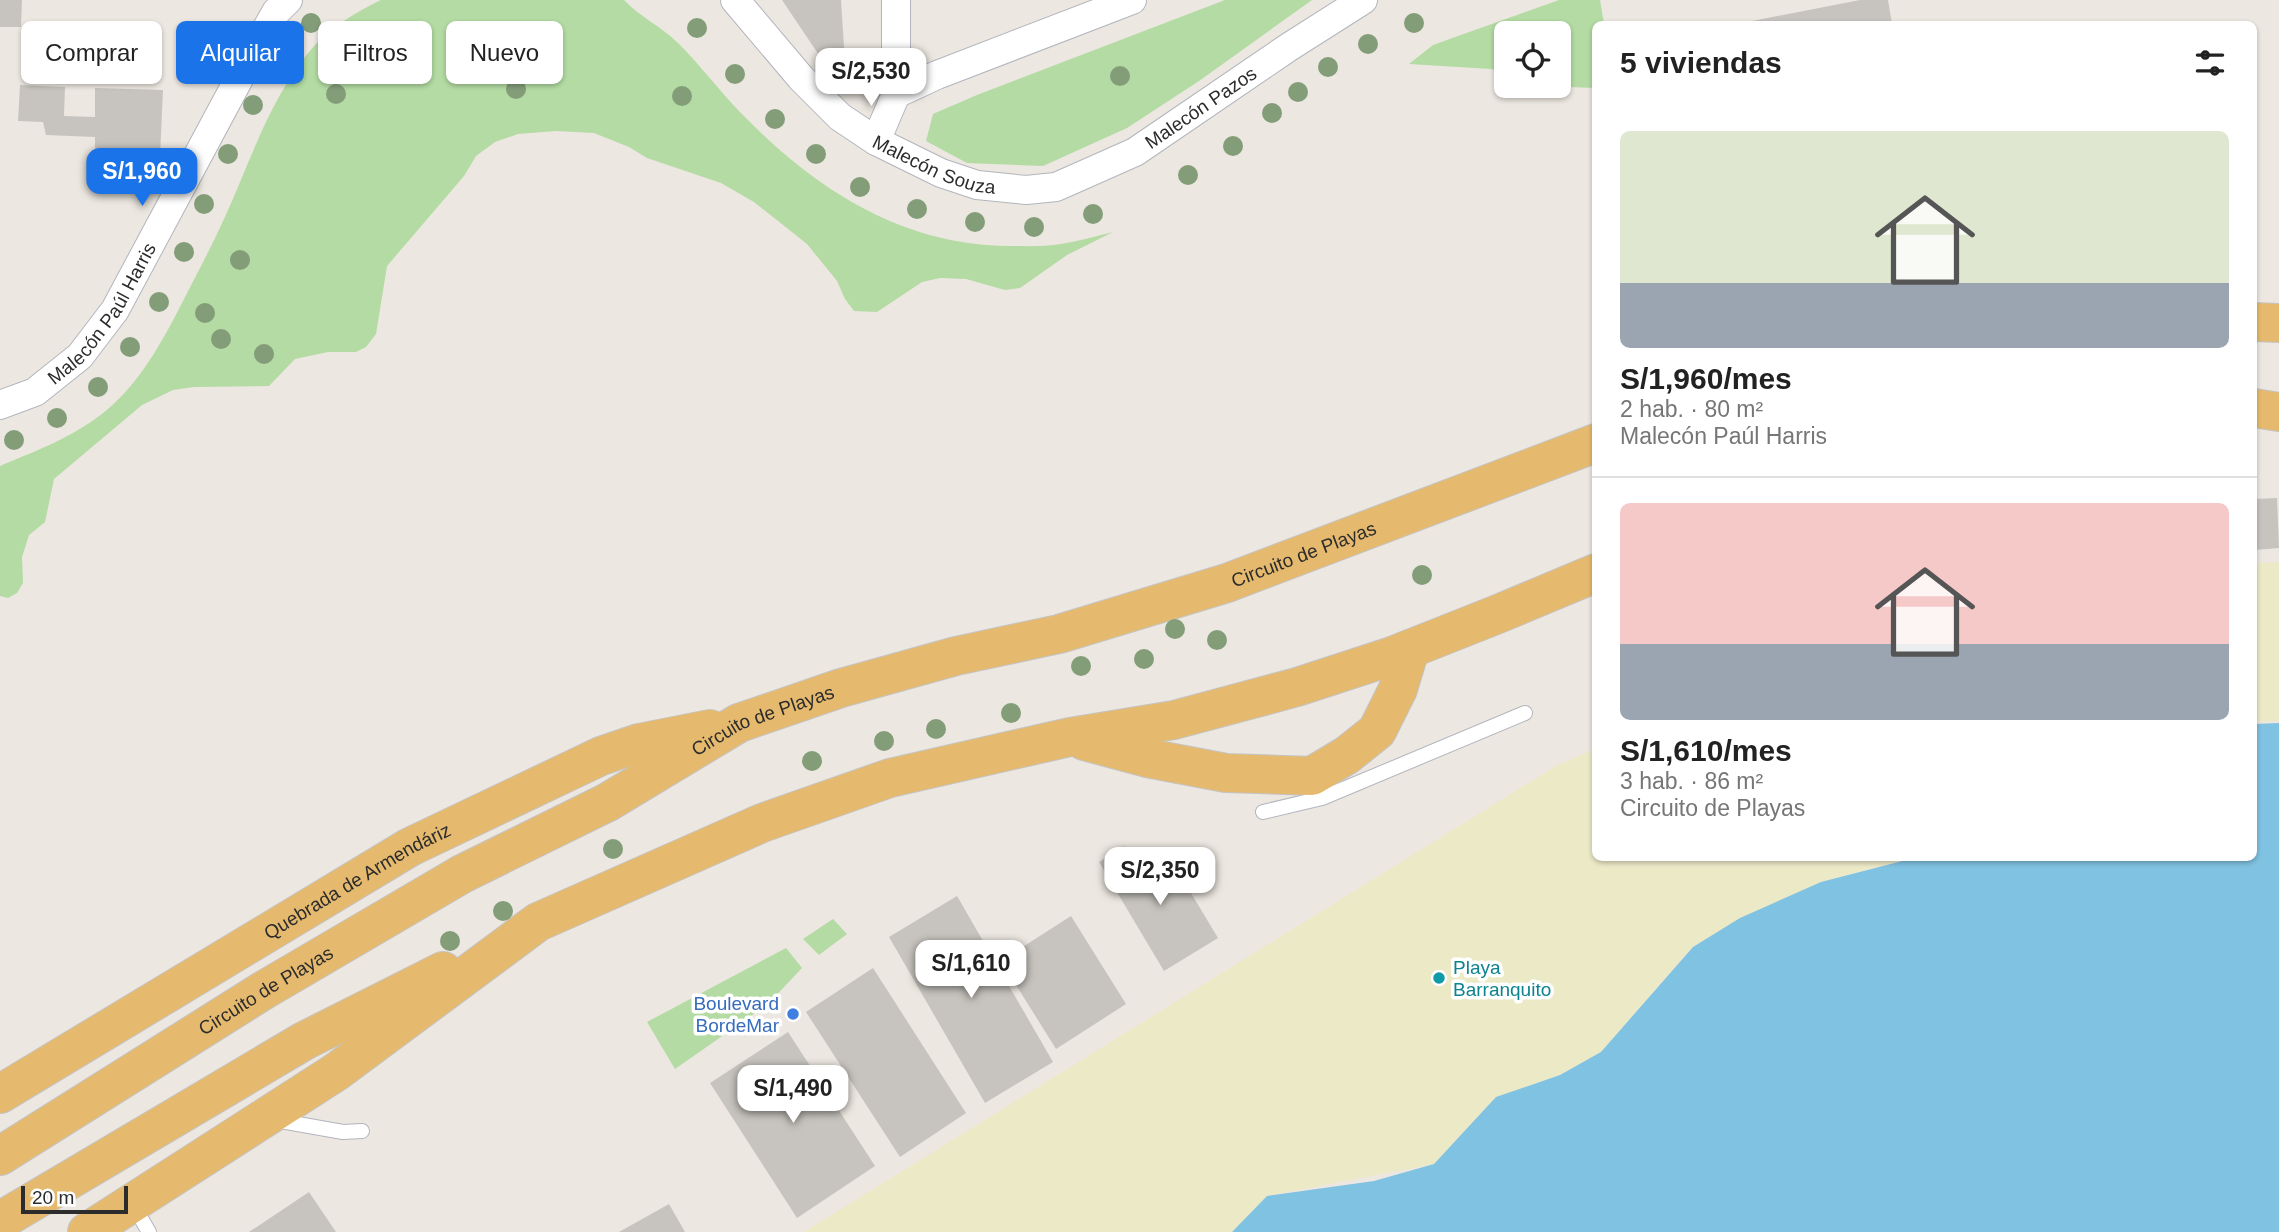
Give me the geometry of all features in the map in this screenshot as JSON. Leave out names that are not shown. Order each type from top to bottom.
[{"type":"highway","points":[[2257,322],[2279,323]]},
{"type":"highway","points":[[2257,408],[2279,412]]},
{"type":"highway","name":"Circuito de Playas","points":[[0,1156],[264,990],[462,874],[608,802],[739,723],[841,688],[956,656],[1059,634],[1227,583],[1592,445]]},
{"type":"highway","points":[[0,1222],[304,1041],[538,922],[762,823],[890,778],[1070,737],[1174,720],[1297,687],[1410,649],[1592,574]]},
{"type":"highway","points":[[1070,737],[1147,758],[1317,787],[1347,755],[1377,731],[1398,689],[1410,649]]},
{"type":"highway","name":"Quebrada de Armendáriz","points":[[0,1094],[410,847],[601,756],[639,743],[739,723]]},
{"type":"highway","points":[[87,1232],[140,1217],[264,1118],[336,1072],[538,922]]},
{"type":"street","name":"Malecón Souza","points":[[735,0],[801,78],[840,117],[876,141],[941,173],[977,185],[1026,190]]},
{"type":"street","points":[[876,141],[896,93],[896,0]]},
{"type":"street","points":[[896,93],[1132,0]]},
{"type":"street","name":"Malecón Pazos","points":[[1026,190],[1056,187],[1135,152],[1363,0]]},
{"type":"street","name":"Malecón Paúl Harris","points":[[0,405],[35,393],[80,356],[115,310],[280,4]]},
{"type":"lane","points":[[1263,812],[1317,787],[1525,713]]},
{"type":"lane","points":[[264,1118],[342,1132],[362,1132]]},
{"type":"green space","points":[[381,0],[624,0],[678,43],[767,139],[827,187],[860,207],[894,223],[930,235],[968,243],[1055,245],[1113,232],[1067,255],[1020,288],[1005,290],[966,279],[940,278],[922,282],[877,312],[854,311],[837,281],[807,244],[754,202],[721,183],[647,158],[629,147],[594,133],[556,131],[518,134],[495,142],[476,156],[464,176],[387,266],[376,334],[366,347],[356,352],[328,352],[295,359],[269,386],[194,387],[173,390],[142,405],[54,479],[45,522],[29,535],[22,557],[23,583],[17,593],[8,598],[0,596],[0,466],[56,442],[96,419],[120,398],[140,374],[158,347],[219,230],[274,106],[287,84],[304,84],[304,59],[315,45],[318,42],[318,84],[432,84],[432,21],[345,21]]},
{"type":"green space","points":[[1225,0],[1312,0],[1199,81],[1127,128],[1043,166],[967,163],[926,141],[933,114]]},
{"type":"green space","points":[[1559,0],[1600,0],[1604,21],[1592,21],[1592,88],[1571,87],[1571,21],[1500,21]]},
{"type":"green space","points":[[1494,23],[1494,70],[1409,64],[1433,45]]},
{"type":"green space","points":[[833,919],[847,934],[819,955],[803,939]]},
{"type":"green space","points":[[786,948],[802,968],[768,1004],[675,1069],[647,1022]]},
{"type":"sand","points":[[2279,562],[2279,721],[2257,722],[2257,563]]},
{"type":"sand","name":"Playa Barranquito","points":[[1592,750],[1592,861],[1901,861],[1821,882],[1693,946],[1601,1052],[1560,1075],[1496,1097],[1434,1164],[1267,1196],[1232,1232],[804,1232],[1556,766]]},
{"type":"water","points":[[2279,723],[2279,1232],[1232,1232],[1267,1196],[1374,1181],[1434,1164],[1496,1097],[1560,1075],[1601,1052],[1693,947],[1740,918],[1821,882],[1902,861],[2257,861],[2257,724]]},
{"type":"building","points":[[0,0],[22,0],[21,27],[0,27]]},
{"type":"building","points":[[782,0],[841,0],[845,63],[825,64]]},
{"type":"building","points":[[1860,0],[1888,0],[1892,21],[1752,21]]},
{"type":"building","points":[[20,85],[65,87],[64,116],[95,117],[95,88],[163,90],[160,157],[95,154],[95,137],[46,135],[43,122],[18,121]]},
{"type":"building","points":[[2277,498],[2279,548],[2257,550],[2257,499]]},
{"type":"building","points":[[1124,846],[1139,870],[1167,853],[1218,938],[1164,971],[1099,862]]},
{"type":"building","points":[[957,896],[1053,1062],[985,1103],[889,937]]},
{"type":"building","points":[[1071,916],[1126,1004],[1056,1049],[1001,961]]},
{"type":"building","points":[[873,968],[966,1113],[900,1157],[806,1012]]},
{"type":"building","points":[[788,1032],[875,1166],[797,1218],[710,1083]]},
{"type":"building","points":[[309,1192],[336,1232],[249,1232]]},
{"type":"building","points":[[669,1204],[685,1232],[619,1232]]},
{"type":"place","name":"Playa Barranquito","points":[[1439,978]]},
{"type":"place","name":"Boulevard BordeMar","points":[[793,1014]]}]
